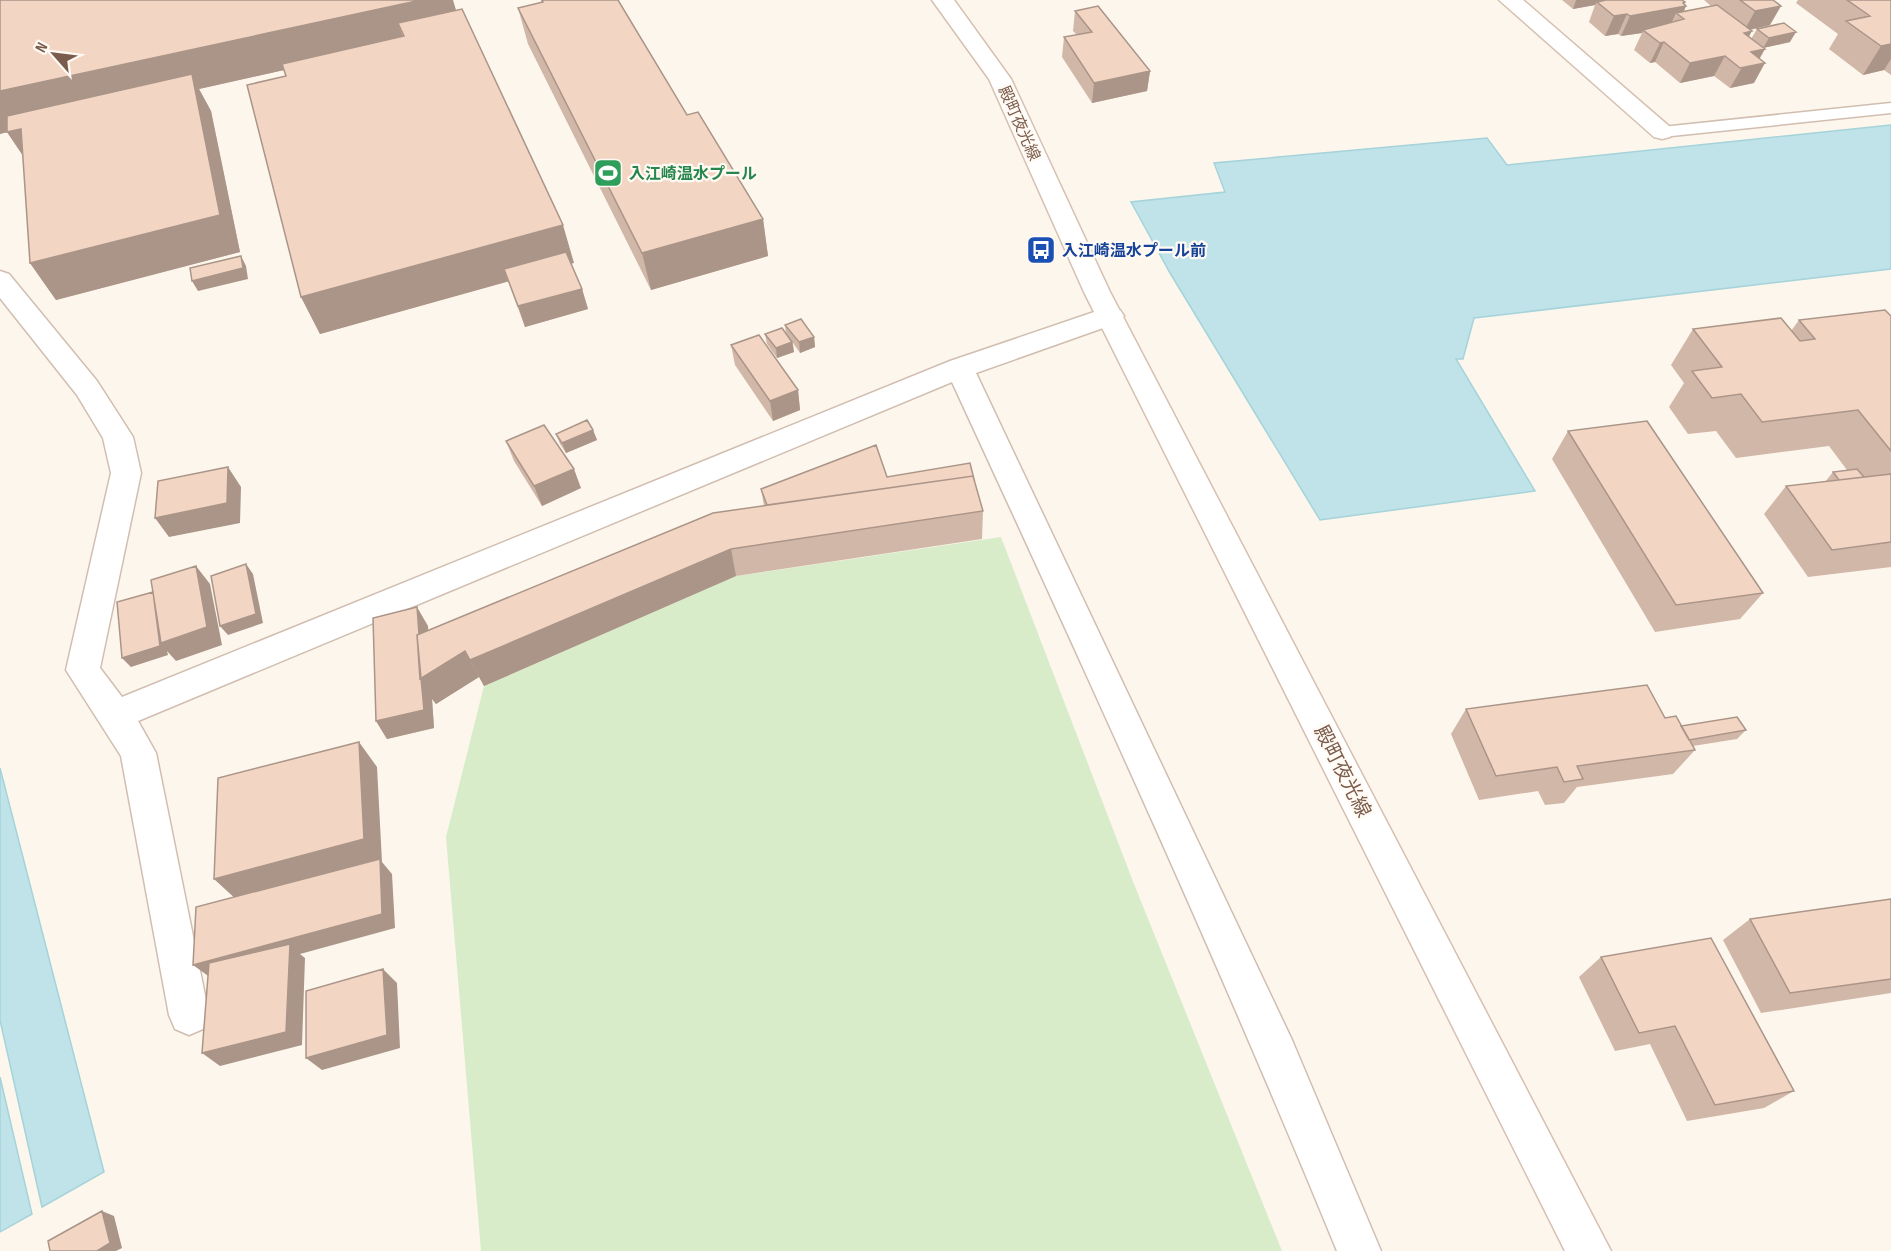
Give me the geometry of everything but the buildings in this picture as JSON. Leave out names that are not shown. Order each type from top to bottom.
[{"type":"street","name":"殿町夜光線","points":[[943,0],[1000,79],[1104,304],[1589,1251]]},
{"type":"street","points":[[1510,0],[1662,132]]},
{"type":"street","points":[[0,280],[87,388],[118,437],[126,473],[83,670],[115,715],[138,753],[189,1016]]},
{"type":"street","points":[[115,715],[960,368],[1104,304]]},
{"type":"street","points":[[960,368],[1129,729],[1277,1054],[1359,1251]]},
{"type":"lane","points":[[1662,132],[1891,108]]},
{"type":"green space","points":[[1001,537],[1134,884],[1282,1251],[481,1251],[446,837],[484,686],[736,576]]},
{"type":"water","points":[[1891,125],[1891,269],[1474,318],[1463,359],[1456,359],[1535,491],[1320,520],[1170,273],[1131,202],[1225,192],[1214,163],[1487,138],[1507,165]]},
{"type":"water","points":[[0,768],[104,1172],[42,1207],[0,1020]]},
{"type":"water","points":[[0,1077],[32,1214],[0,1232]]},
{"type":"place","name":"入江崎温水プール","points":[[608,173]]},
{"type":"place","name":"入江崎温水プール前","points":[[1041,250]]}]
